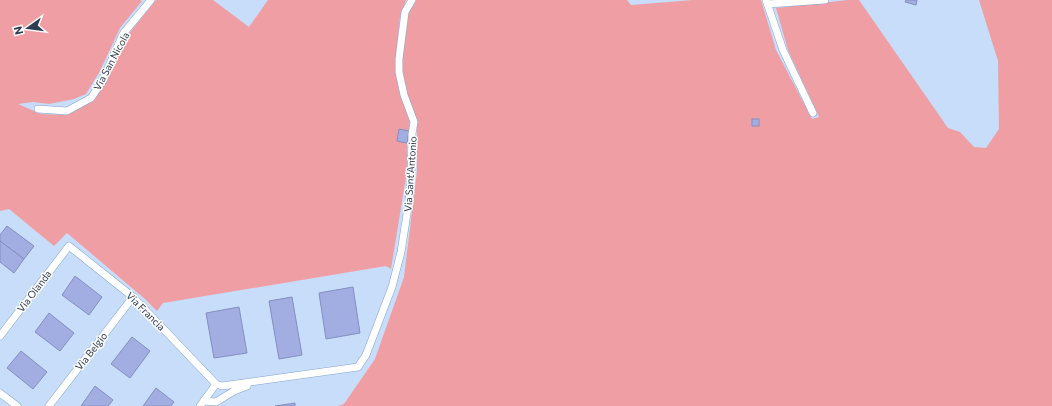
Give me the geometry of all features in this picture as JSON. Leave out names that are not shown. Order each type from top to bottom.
[{"type":"street","name":"Via San Nicola","points":[[38,109],[67,111],[91,98],[103,80],[123,34],[151,0]]},
{"type":"street","name":"Via Sant'Antonio","points":[[258,382],[358,368],[366,355],[392,287],[401,252],[409,202],[414,122],[404,95],[399,72],[399,59],[404,18],[408,5],[412,0]]},
{"type":"street","points":[[813,113],[783,50],[767,2],[825,0]]},
{"type":"street","name":"Via Francia","points":[[68,246],[133,297],[219,385]]},
{"type":"street","name":"Via Olanda","points":[[0,336],[68,246]]},
{"type":"street","name":"Via Belgio","points":[[49,406],[133,297]]},
{"type":"street","points":[[202,403],[219,385],[258,382]]},
{"type":"street","points":[[202,403],[216,402],[234,391],[258,382]]},
{"type":"street","points":[[219,385],[225,397]]},
{"type":"street","points":[[0,393],[17,406]]},
{"type":"shaded area","points":[[0,0],[142,1],[120,28],[100,71],[86,94],[74,99],[49,104],[33,102],[18,104],[41,114],[68,115],[96,97],[109,76],[127,36],[156,0],[213,0],[249,27],[268,0],[406,0],[400,17],[395,66],[399,90],[410,118],[409,131],[399,129],[397,141],[407,143],[407,171],[391,269],[386,266],[163,303],[157,311],[145,299],[67,233],[54,246],[9,209],[0,211]]},
{"type":"shaded area","points":[[415,0],[627,0],[631,5],[693,0],[761,0],[776,50],[812,119],[819,117],[788,50],[776,8],[859,0],[948,128],[960,132],[974,147],[986,148],[999,129],[998,61],[979,0],[1052,0],[1052,406],[338,406],[344,404],[375,359],[404,277],[417,171],[417,120],[405,89],[401,60],[408,10]]},
{"type":"building","points":[[906,0],[917,0],[916,5],[905,2]]},
{"type":"building","points":[[752,119],[759,119],[759,126],[752,126]]},
{"type":"building","points":[[399,129],[409,131],[407,143],[397,141]]},
{"type":"building","points":[[7,226],[34,246],[24,259],[0,241],[0,235]]},
{"type":"building","points":[[0,241],[24,259],[14,273],[0,262]]},
{"type":"building","points":[[75,276],[102,297],[89,315],[62,295]]},
{"type":"building","points":[[353,287],[360,333],[326,339],[319,293]]},
{"type":"building","points":[[292,297],[302,355],[279,359],[269,301]]},
{"type":"building","points":[[239,307],[247,353],[214,358],[206,313]]},
{"type":"building","points":[[49,313],[74,333],[60,351],[35,332]]},
{"type":"building","points":[[132,337],[150,351],[130,378],[111,364]]},
{"type":"building","points":[[21,351],[47,372],[33,389],[7,368]]},
{"type":"building","points":[[95,386],[113,400],[108,406],[81,406]]},
{"type":"building","points":[[156,388],[174,402],[171,406],[143,406]]},
{"type":"building","points":[[295,403],[295,406],[275,406]]}]
